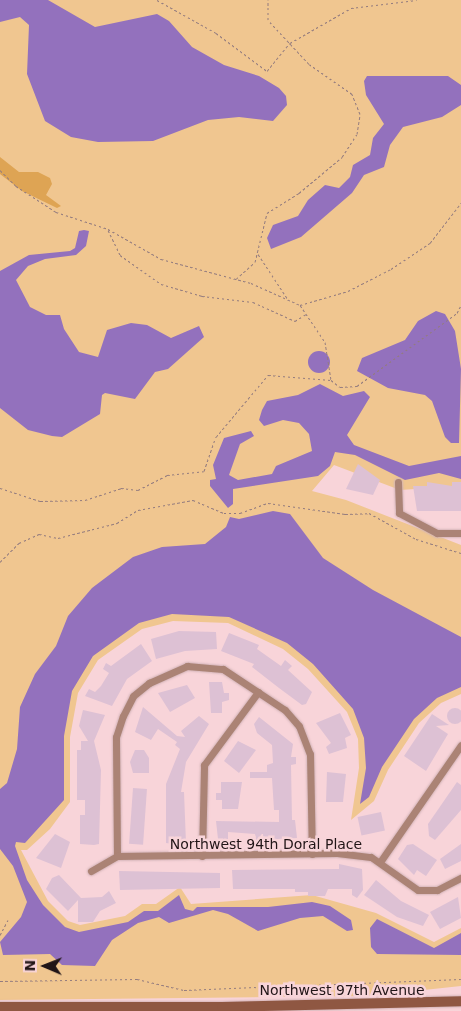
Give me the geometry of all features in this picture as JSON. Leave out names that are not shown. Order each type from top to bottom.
[{"type":"street","points":[[398,482],[399,513],[437,533],[461,532]]},
{"type":"street","points":[[117,856],[116,737],[133,696],[169,671],[187,666],[223,669],[285,710],[306,737],[310,754],[312,854]]},
{"type":"street","points":[[202,856],[204,765],[258,692]]},
{"type":"street","points":[[380,862],[461,745]]},
{"type":"street","name":"Northwest 94th Doral Place","points":[[91,871],[117,856],[356,854],[380,862],[418,890],[437,890],[461,878]]},
{"type":"street","name":"Northwest 97th Avenue","points":[[0,1007],[370,1007],[461,1001]]},
{"type":"street","name":"Northwest 97th Avenue","points":[[222,1008],[235,1011]]},
{"type":"path","points":[[157,0],[216,33],[260,69],[273,67],[290,44],[351,8],[417,0]]},
{"type":"path","points":[[236,279],[252,266],[258,253],[267,213],[299,193],[342,157],[357,134],[360,114],[356,99],[309,64],[268,20],[265,6],[268,0]]},
{"type":"path","points":[[0,170],[16,186],[56,212],[108,228],[161,259],[236,279],[300,305],[325,342],[331,380]]},
{"type":"path","points":[[300,305],[348,291],[391,269],[430,243],[461,203]]},
{"type":"path","points":[[108,228],[120,255],[161,284],[202,296],[253,302],[295,321],[306,314]]},
{"type":"path","points":[[258,253],[288,300]]},
{"type":"path","points":[[0,488],[40,501],[85,500],[121,488],[138,490],[167,475],[204,471],[216,437],[268,376],[331,380],[340,387],[356,386],[457,314],[461,305]]},
{"type":"path","points":[[0,562],[14,547],[39,534],[58,538],[118,523],[138,510],[193,500],[224,513],[240,513],[268,503],[345,514],[370,513],[416,539],[461,553]]},
{"type":"path","points":[[0,935],[8,920]]},
{"type":"path","points":[[0,981],[137,979],[184,990],[461,979]]},
{"type":"shaded area","points":[[0,0],[461,0],[461,486],[400,490],[334,465],[312,491],[346,500],[461,545],[461,694],[441,703],[419,723],[388,770],[374,801],[351,820],[359,768],[358,739],[347,712],[308,669],[283,649],[228,623],[173,621],[142,629],[98,660],[78,693],[70,737],[70,802],[50,829],[27,850],[21,850],[48,901],[68,921],[80,925],[125,916],[142,904],[156,904],[180,887],[191,904],[312,895],[376,913],[434,942],[461,928],[461,986],[368,996],[0,1000]]},
{"type":"shaded area","points":[[0,0],[48,0],[95,27],[157,14],[169,21],[192,47],[224,65],[259,76],[279,88],[286,96],[287,105],[273,121],[239,117],[208,120],[153,141],[98,142],[71,137],[45,121],[27,74],[29,25],[20,17],[0,22]]},
{"type":"shaded area","points":[[367,76],[448,76],[461,85],[461,105],[442,117],[403,127],[390,145],[384,167],[364,175],[352,193],[301,237],[271,249],[267,238],[273,225],[298,216],[308,200],[325,185],[339,188],[350,177],[353,165],[370,155],[373,138],[384,124],[366,95],[364,81]]},
{"type":"shaded area","points":[[0,157],[19,172],[38,172],[50,178],[52,184],[46,195],[61,206],[57,208],[22,191],[0,174]]},
{"type":"shaded area","points":[[79,231],[89,231],[86,246],[76,255],[45,259],[28,266],[16,280],[30,307],[46,315],[60,315],[64,329],[79,352],[98,357],[107,330],[131,323],[147,325],[171,338],[199,326],[204,337],[168,369],[155,372],[135,399],[105,393],[102,395],[100,414],[62,437],[52,436],[28,430],[0,408],[0,271],[29,255],[70,251],[75,248]]},
{"type":"shaded area","points":[[436,311],[445,314],[455,331],[461,369],[459,443],[451,443],[445,437],[432,401],[425,395],[388,388],[357,371],[362,358],[405,340],[418,321]]},
{"type":"shaded area","points":[[319,351],[327,354],[330,362],[327,370],[319,373],[311,370],[308,362],[311,354]]},
{"type":"shaded area","points":[[320,384],[343,396],[364,391],[370,397],[347,435],[354,445],[409,466],[461,456],[461,479],[439,473],[405,480],[355,455],[335,452],[330,466],[318,476],[233,489],[233,504],[228,508],[210,486],[210,480],[216,479],[213,465],[224,438],[251,431],[254,436],[240,444],[229,475],[238,480],[272,474],[276,466],[312,451],[309,434],[299,423],[283,420],[264,426],[259,420],[262,410],[267,401],[298,395]]},
{"type":"shaded area","points":[[273,511],[290,514],[323,558],[373,590],[461,637],[461,687],[437,698],[414,719],[382,767],[369,797],[360,804],[366,768],[364,738],[353,709],[313,664],[287,643],[229,617],[172,614],[139,623],[93,656],[72,691],[64,736],[64,800],[25,843],[16,842],[15,846],[27,880],[43,905],[65,927],[79,932],[128,922],[144,911],[158,911],[179,895],[185,909],[193,911],[197,907],[268,907],[312,902],[330,906],[351,920],[353,930],[347,931],[323,916],[300,918],[258,931],[228,914],[213,910],[169,923],[159,917],[138,923],[112,940],[95,966],[62,965],[50,954],[3,955],[0,942],[21,917],[27,902],[13,866],[0,849],[0,789],[7,783],[17,749],[20,707],[35,674],[56,646],[68,616],[92,588],[133,557],[162,547],[205,544],[226,527],[230,517],[239,519]]},
{"type":"shaded area","points":[[377,919],[434,948],[461,933],[461,955],[377,954],[371,947],[370,928]]},
{"type":"building","points":[[358,464],[380,480],[373,495],[346,489]]},
{"type":"building","points":[[427,482],[452,486],[452,482],[461,482],[461,511],[417,511],[413,486],[427,486]]},
{"type":"building","points":[[179,631],[216,632],[217,649],[185,651],[156,659],[151,639]]},
{"type":"building","points":[[229,633],[259,645],[257,649],[281,666],[285,660],[292,666],[288,670],[312,692],[306,704],[302,705],[279,688],[252,667],[254,664],[221,651]]},
{"type":"building","points":[[141,644],[152,661],[127,679],[112,706],[85,696],[89,689],[95,692],[101,686],[109,673],[103,669],[106,663],[111,666]]},
{"type":"building","points":[[209,682],[222,682],[224,693],[229,693],[229,700],[222,702],[222,713],[211,713]]},
{"type":"building","points":[[187,685],[195,698],[170,712],[158,693]]},
{"type":"building","points":[[143,707],[177,736],[185,737],[181,731],[199,716],[209,724],[186,762],[181,792],[184,792],[186,843],[181,845],[166,843],[166,784],[180,749],[175,745],[177,742],[158,729],[151,740],[135,732]]},
{"type":"building","points":[[452,708],[458,708],[463,713],[461,722],[452,724],[447,719],[447,713]]},
{"type":"building","points":[[83,710],[105,715],[94,741],[101,770],[99,844],[94,845],[80,844],[80,815],[85,815],[85,800],[77,800],[77,750],[81,750],[81,741],[88,741],[79,726]]},
{"type":"building","points":[[340,713],[351,735],[345,738],[347,748],[329,754],[326,747],[331,743],[316,723]]},
{"type":"building","points":[[432,714],[449,725],[436,726],[448,734],[426,771],[404,756]]},
{"type":"building","points":[[259,717],[293,744],[291,757],[296,757],[296,764],[291,765],[292,820],[295,820],[297,838],[256,840],[255,834],[228,832],[228,839],[218,839],[216,821],[279,822],[279,810],[274,810],[272,778],[250,778],[250,772],[267,772],[267,765],[273,763],[272,745],[257,733],[254,724]]},
{"type":"building","points":[[238,741],[256,750],[239,773],[224,761]]},
{"type":"building","points":[[135,750],[144,750],[149,758],[149,773],[133,773],[130,762]]},
{"type":"building","points":[[327,772],[346,774],[343,802],[326,802]]},
{"type":"building","points":[[221,782],[242,782],[238,809],[222,809],[222,800],[216,800],[216,793],[221,793]]},
{"type":"building","points":[[457,782],[461,785],[461,810],[435,840],[429,836],[428,824]]},
{"type":"building","points":[[133,788],[147,789],[143,845],[129,844]]},
{"type":"building","points":[[381,812],[385,831],[361,836],[358,817]]},
{"type":"building","points":[[55,834],[70,842],[61,868],[36,858]]},
{"type":"building","points":[[413,844],[437,860],[426,876],[417,870],[414,875],[398,859],[407,845]]},
{"type":"building","points":[[461,844],[461,861],[445,869],[440,859]]},
{"type":"building","points":[[339,864],[362,869],[363,890],[357,898],[352,895],[352,889],[328,889],[325,896],[308,896],[308,892],[295,892],[295,889],[233,889],[232,870],[339,869]]},
{"type":"building","points":[[119,871],[220,873],[220,888],[120,890]]},
{"type":"building","points":[[59,875],[81,898],[102,897],[109,891],[116,903],[100,911],[93,922],[78,922],[78,900],[68,911],[46,889],[52,878]]},
{"type":"building","points":[[376,880],[401,901],[429,915],[423,926],[397,917],[364,895]]},
{"type":"building","points":[[458,897],[461,918],[440,929],[430,912]]}]
